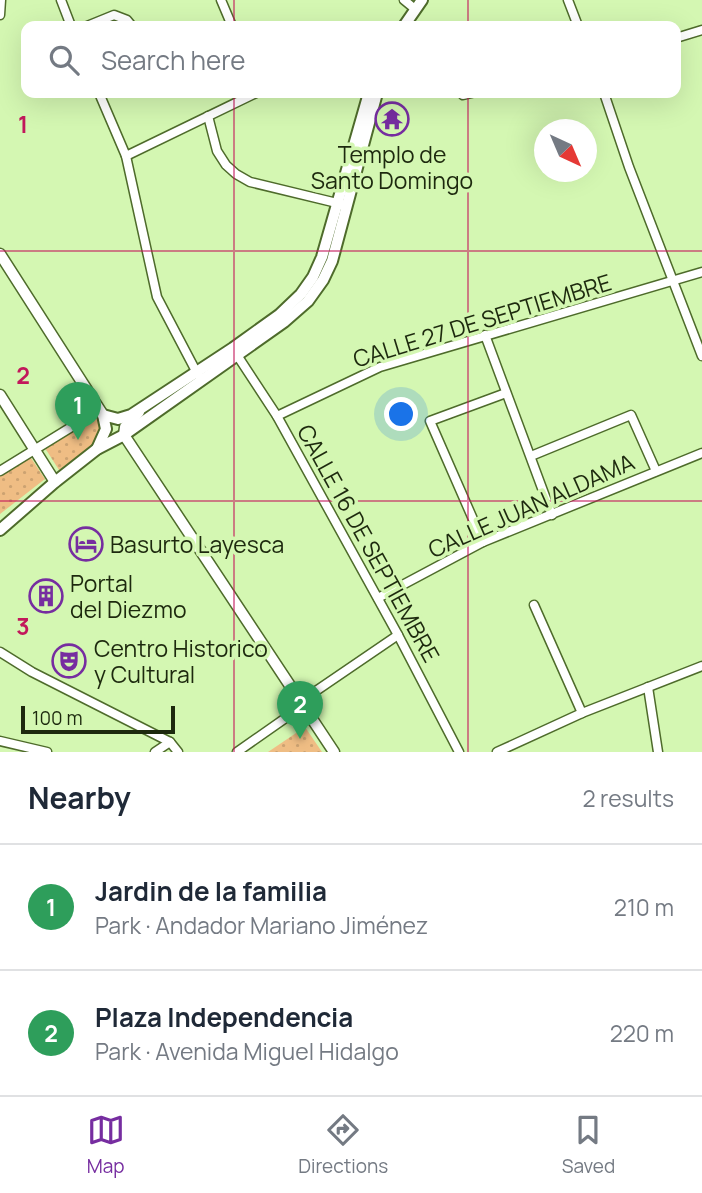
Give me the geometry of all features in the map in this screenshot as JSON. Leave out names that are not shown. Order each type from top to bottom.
[{"type":"main road","points":[[400,21],[413,3]]},
{"type":"main road","points":[[406,21],[413,3]]},
{"type":"main road","points":[[0,530],[97,449],[124,435],[198,377],[284,322],[308,301],[332,261],[368,98]]},
{"type":"main road","points":[[343,205],[375,98]]},
{"type":"main road","points":[[101,412],[118,419],[125,418],[198,377]]},
{"type":"main road","points":[[97,449],[106,429],[101,412]]},
{"type":"street","points":[[0,15],[1,0]]},
{"type":"street","points":[[61,0],[69,21]]},
{"type":"street","points":[[221,0],[230,21]]},
{"type":"street","points":[[568,0],[576,21]]},
{"type":"street","points":[[99,21],[114,15],[128,21]]},
{"type":"street","points":[[681,36],[702,30]]},
{"type":"street","points":[[101,98],[126,156],[157,297],[198,377]]},
{"type":"street","points":[[126,156],[246,98]]},
{"type":"street","points":[[606,98],[629,167],[702,356]]},
{"type":"street","points":[[208,116],[217,151],[236,174],[250,182],[343,205]]},
{"type":"street","points":[[0,254],[101,412],[0,471]]},
{"type":"street","name":"CALLE 27 DE SEPTIEMBRE","points":[[278,416],[380,367],[702,272]]},
{"type":"street","points":[[485,335],[552,515]]},
{"type":"street","name":"CALLE 16 DE SEPTIEMBRE","points":[[235,352],[278,416],[459,752]]},
{"type":"street","points":[[483,542],[430,421],[506,393]]},
{"type":"street","points":[[0,395],[55,482]]},
{"type":"street","points":[[151,401],[125,427],[124,435],[334,752]]},
{"type":"street","points":[[531,456],[631,415],[656,471]]},
{"type":"street","name":"CALLE JUAN ALDAMA","points":[[378,598],[483,542],[702,453]]},
{"type":"street","points":[[534,605],[582,713]]},
{"type":"street","points":[[237,752],[297,710],[302,702],[398,635]]},
{"type":"street","points":[[0,652],[32,672],[170,742],[178,752]]},
{"type":"street","points":[[497,752],[582,713],[702,666]]},
{"type":"street","points":[[648,687],[658,752]]},
{"type":"street","points":[[0,741],[47,752]]},
{"type":"street","points":[[155,752],[170,742]]},
{"type":"shaded area","points":[[95,416],[102,428],[96,443],[59,470],[45,448]]},
{"type":"shaded area","points":[[29,455],[45,479],[0,514],[0,474]]},
{"type":"shaded area","points":[[305,727],[322,752],[268,752]]},
{"type":"place","name":"Templo de Santo Domingo","points":[[392,119]]},
{"type":"place","name":"Jardin de la familia","points":[[78,440]]},
{"type":"place","name":"Basurto Layesca","points":[[86,544]]},
{"type":"place","name":"Portal del Diezmo","points":[[46,596]]},
{"type":"place","name":"Centro Historico y Cultural","points":[[69,661]]},
{"type":"place","name":"Plaza Independencia","points":[[300,739]]}]
